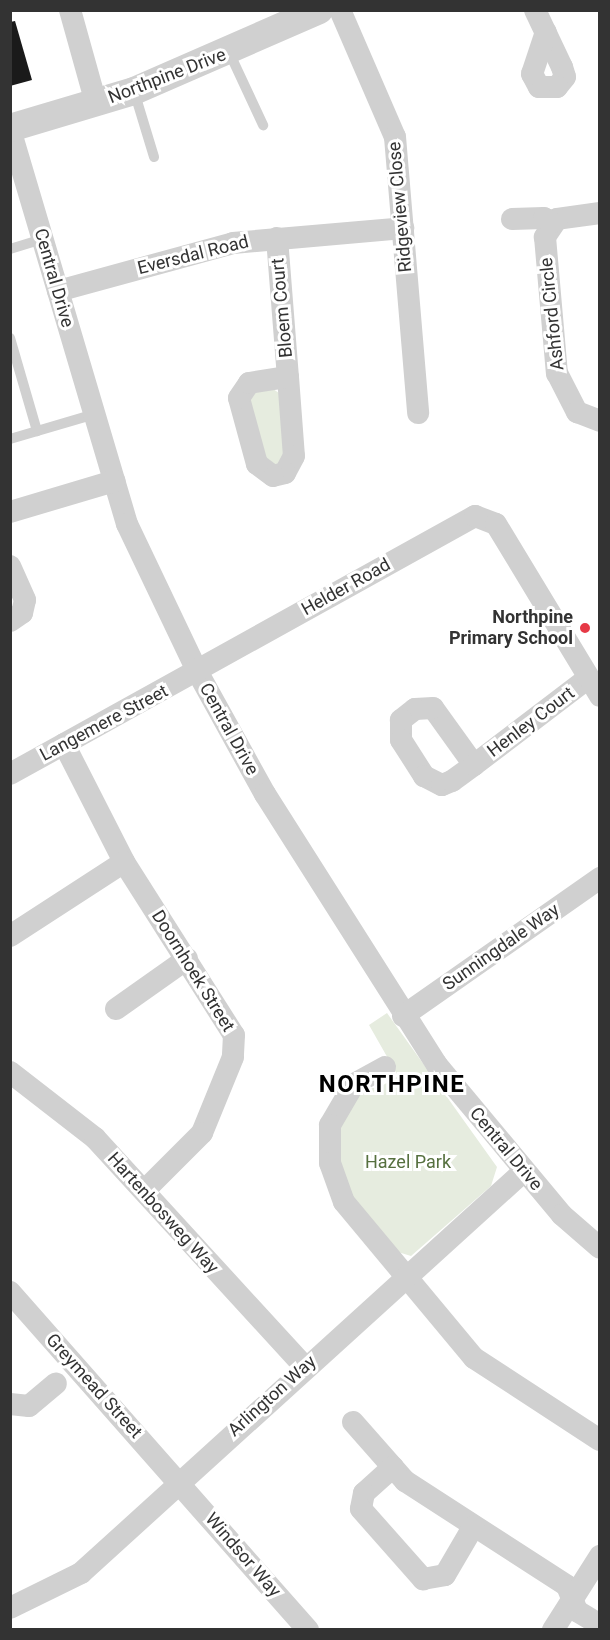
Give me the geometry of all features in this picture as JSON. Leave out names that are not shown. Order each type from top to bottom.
[{"type":"street","points":[[70,10],[96,104]]},
{"type":"street","name":"Northpine Drive","points":[[10,129],[134,91],[230,52],[319,10]]},
{"type":"street","name":"Ridgeview Close","points":[[340,10],[391,122],[403,228],[418,414]]},
{"type":"street","points":[[536,10],[546,32]]},
{"type":"street","name":"Central Drive","points":[[10,129],[114,481],[140,558],[197,671],[265,794],[403,1016],[524,1171],[600,1248]]},
{"type":"street","points":[[512,219],[544,218],[552,223],[563,216],[600,213]]},
{"type":"street","name":"Ashford Circle","points":[[552,223],[545,245],[555,365],[577,412],[600,421]]},
{"type":"street","name":"Eversdal Road","points":[[58,291],[213,247],[277,238],[403,228]]},
{"type":"street","name":"Bloem Court","points":[[277,238],[288,377]]},
{"type":"street","points":[[10,512],[114,481]]},
{"type":"street","name":"Helder Road","points":[[197,671],[467,519],[481,516],[496,524],[593,687]]},
{"type":"street","points":[[10,566],[25,600],[22,613],[10,621]]},
{"type":"street","name":"Langemere Street","points":[[10,774],[197,671]]},
{"type":"street","name":"Henley Court","points":[[474,765],[593,687]]},
{"type":"street","name":"Doornhoek Street","points":[[64,744],[124,862],[231,1027],[235,1050],[199,1139],[145,1190]]},
{"type":"street","points":[[10,936],[124,862]]},
{"type":"street","name":"Sunningdale Way","points":[[403,1016],[600,878]]},
{"type":"street","points":[[116,1010],[187,959]]},
{"type":"street","points":[[385,1066],[358,1080],[339,1103],[328,1150],[344,1202],[474,1358],[600,1440]]},
{"type":"street","name":"Hartenbosweg Way","points":[[10,1072],[71,1116],[145,1190],[304,1367]]},
{"type":"street","name":"Arlington Way","points":[[10,1608],[81,1573],[177,1480],[524,1171]]},
{"type":"street","name":"Greymead Street","points":[[10,1292],[177,1480]]},
{"type":"street","points":[[10,1404],[29,1406],[56,1383]]},
{"type":"street","points":[[353,1422],[393,1467],[473,1527],[567,1586],[578,1611],[600,1625]]},
{"type":"street","points":[[393,1467],[364,1493],[361,1509],[423,1579],[445,1575],[473,1527]]},
{"type":"street","name":"Windsor Way","points":[[177,1480],[308,1629]]},
{"type":"street","points":[[553,1629],[600,1556]]},
{"type":"lane","points":[[230,52],[263,126]]},
{"type":"lane","points":[[134,91],[154,157]]},
{"type":"lane","points":[[10,249],[43,239]]},
{"type":"lane","points":[[10,338],[37,431]]},
{"type":"lane","points":[[10,439],[95,414]]},
{"type":"green space","points":[[273,389],[279,393],[286,461],[267,467],[248,402],[255,391]]},
{"type":"green space","name":"Hazel Park","points":[[387,1013],[497,1167],[491,1186],[411,1256],[398,1252],[343,1186],[337,1130],[360,1090],[380,1087],[398,1076],[369,1025]]},
{"type":"building","points":[[15,21],[32,80],[10,86],[10,22]]},
{"type":"place","name":"Northpine Primary School","points":[[585,628]]},
{"type":"district","name":"NORTHPINE","points":[[392,1085]]}]
